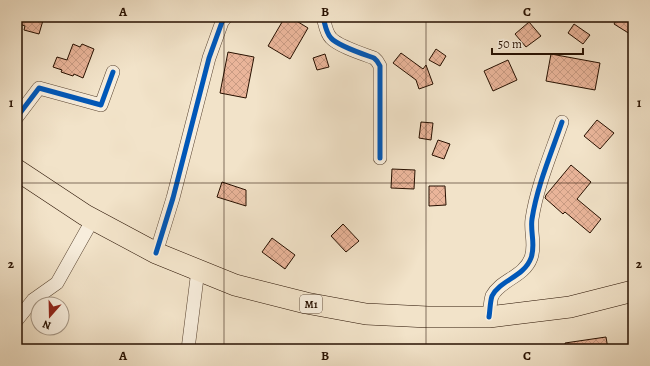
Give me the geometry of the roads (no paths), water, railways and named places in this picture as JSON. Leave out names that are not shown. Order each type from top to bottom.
[{"type":"highway","name":"M1","points":[[17,170],[93,219],[156,253],[235,285],[306,303],[366,314],[428,317],[489,317],[570,307],[633,291]]},
{"type":"street","points":[[156,253],[173,198],[209,58],[222,22],[226,17]]},
{"type":"street","points":[[323,17],[327,32],[331,38],[338,43],[374,58],[380,66],[380,158]]},
{"type":"street","points":[[17,117],[39,88],[101,105],[113,72]]},
{"type":"street","points":[[489,317],[492,296],[501,286],[523,270],[530,260],[534,249],[532,220],[539,189],[562,122]]},
{"type":"street","points":[[17,320],[33,300],[57,283],[93,219]]},
{"type":"street","points":[[188,349],[198,270]]}]
